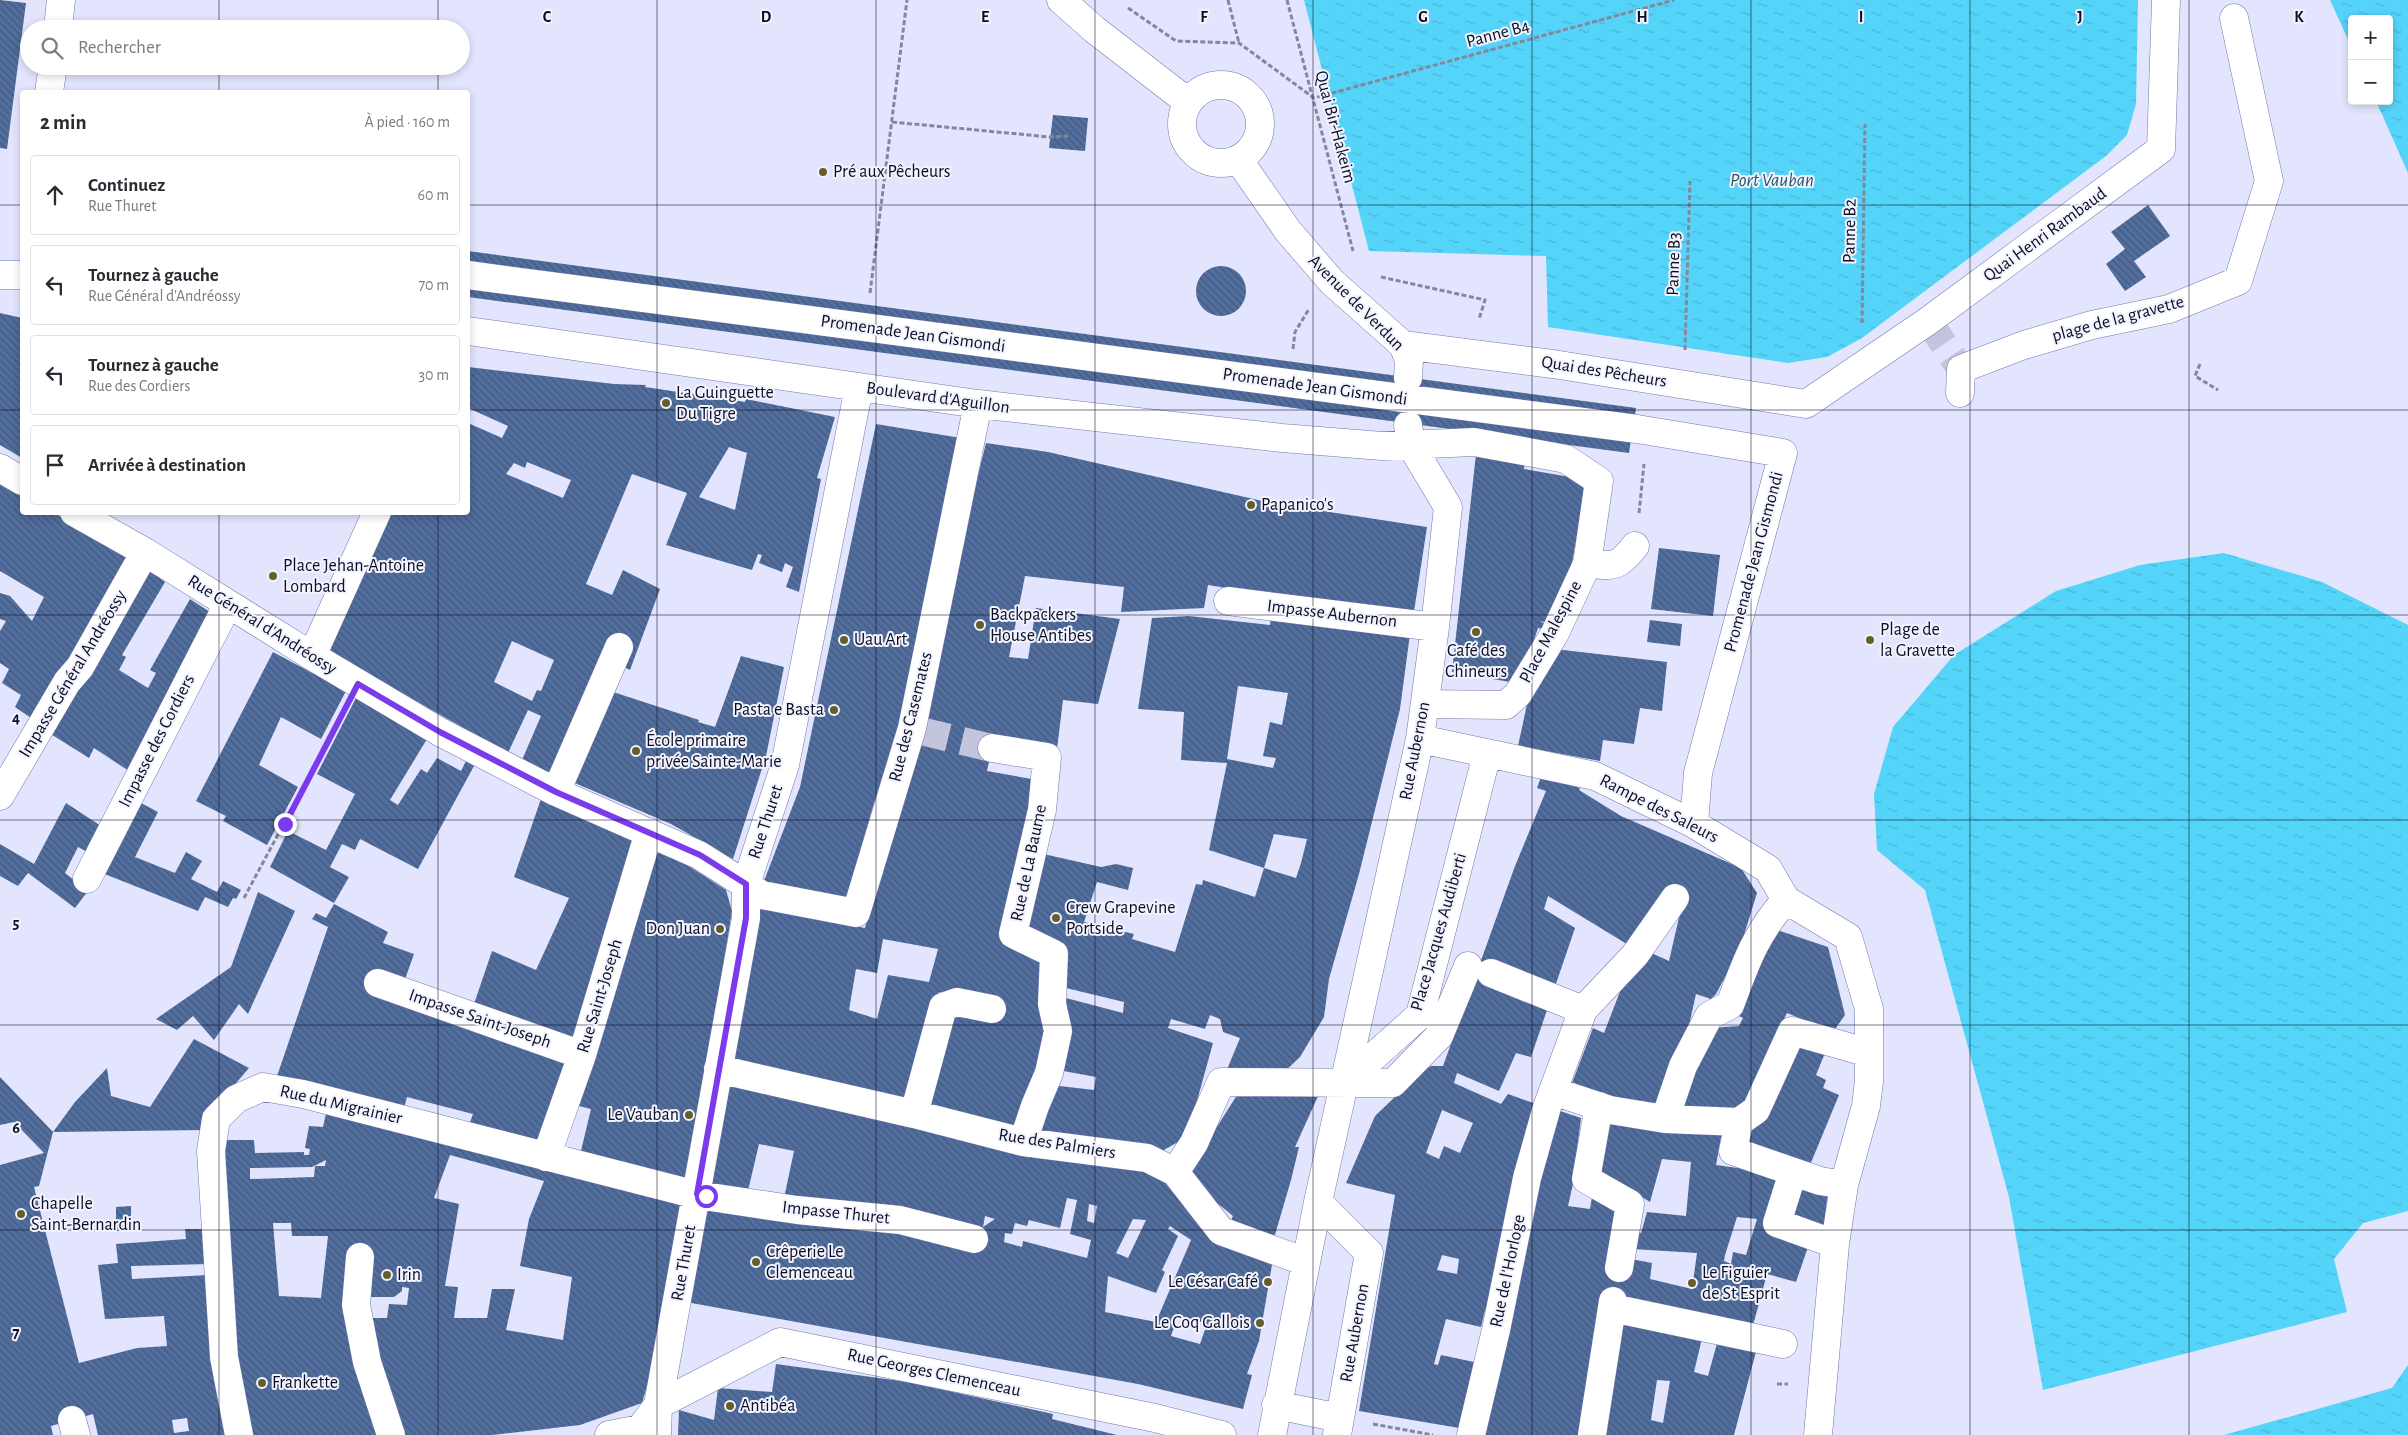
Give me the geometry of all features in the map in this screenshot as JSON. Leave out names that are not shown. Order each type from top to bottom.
[{"type":"street","points":[[59,20],[61,0]]},
{"type":"street","points":[[1061,0],[1095,30],[1188,102]]},
{"type":"street","name":"Quai Henri Rambaud","points":[[1806,404],[1928,321],[2161,149],[2166,0]]},
{"type":"street","name":"plage de la gravette","points":[[1960,392],[1961,369],[2024,345],[2092,324],[2169,310],[2238,281],[2269,181],[2234,18]]},
{"type":"street","points":[[49,90],[51,75]]},
{"type":"street","points":[[1222,84],[1235,87],[1251,98],[1260,115],[1257,141],[1249,151],[1238,159],[1214,162],[1201,158],[1185,139],[1182,126],[1183,113],[1188,102],[1197,92],[1209,86],[1222,84]]},
{"type":"street","name":"Avenue de Verdun","points":[[1238,159],[1288,231],[1332,282],[1403,345],[1409,360],[1408,378]]},
{"type":"street","points":[[0,275],[20,275]]},
{"type":"street","name":"Promenade Jean Gismondi","points":[[470,275],[1647,431],[1783,453],[1698,773],[1694,824]]},
{"type":"street","name":"Boulevard d'Aguillon","points":[[470,331],[978,404],[1282,438],[1382,446],[1410,435]]},
{"type":"street","name":"Quai des Pêcheurs","points":[[1403,345],[1553,364],[1806,404]]},
{"type":"street","name":"Rue Thuret","points":[[657,1435],[658,1405],[746,918],[746,884],[785,765],[859,387]]},
{"type":"street","name":"Rue des Casemates","points":[[746,884],[762,895],[856,913],[916,729],[978,404]]},
{"type":"street","name":"Place Malespine","points":[[1410,435],[1432,442],[1474,442],[1566,459],[1599,481],[1587,564],[1555,633],[1518,694],[1506,705],[1425,704]]},
{"type":"street","name":"Rue Aubernon","points":[[1272,1435],[1276,1405],[1318,1202],[1420,739],[1425,704],[1448,507],[1410,435]]},
{"type":"street","points":[[0,468],[20,480]]},
{"type":"street","name":"Rue Général d'Andréossy","points":[[78,515],[144,552],[358,684],[440,732],[556,792],[700,855],[746,884]]},
{"type":"street","points":[[312,656],[376,515]]},
{"type":"street","name":"Place Malespine","points":[[1587,564],[1607,565],[1623,561],[1635,546]]},
{"type":"street","name":"Impasse Général Andréossy","points":[[0,796],[68,682],[80,667],[144,552]]},
{"type":"street","name":"Impasse Aubernon","points":[[1228,601],[1435,627]]},
{"type":"street","name":"Impasse des Cordiers","points":[[86,879],[228,604]]},
{"type":"street","points":[[556,792],[619,647]]},
{"type":"street","name":"Rampe des Saleurs","points":[[1420,739],[1595,776],[1694,824],[1768,869],[1786,900]]},
{"type":"street","name":"Rue de La Baume","points":[[992,748],[1047,757],[1042,810],[1013,934],[1054,954],[1052,1004],[1058,1031],[1050,1073],[1035,1106],[1023,1142]]},
{"type":"street","name":"Place Jacques Audiberti","points":[[1344,1083],[1420,1015],[1487,754]]},
{"type":"street","name":"Rue Saint-Joseph","points":[[546,1157],[582,1055],[649,832]]},
{"type":"street","points":[[1175,1172],[1194,1143],[1221,1082],[1393,1083],[1439,1036],[1479,970],[1582,1010],[1635,955],[1675,898]]},
{"type":"street","points":[[1665,1119],[1683,1066],[1708,1016],[1730,1006],[1753,945],[1770,917],[1786,900],[1848,937],[1869,1009],[1866,1106],[1844,1185],[1835,1244],[1818,1435]]},
{"type":"street","name":"Impasse Saint-Joseph","points":[[378,983],[582,1055]]},
{"type":"street","points":[[914,1114],[943,1007],[957,1002],[992,1009]]},
{"type":"street","name":"Rue de l'Horloge","points":[[1471,1435],[1496,1330],[1527,1178],[1550,1099],[1582,1010]]},
{"type":"street","points":[[1550,1099],[1665,1119],[1739,1122],[1756,1110],[1792,1031],[1869,1053]]},
{"type":"street","name":"Rue des Palmiers","points":[[718,1069],[914,1114],[1023,1142],[1147,1158],[1175,1172],[1221,1231],[1306,1262]]},
{"type":"street","name":"Rue du Migrainier","points":[[238,1435],[224,1357],[211,1151],[216,1119],[236,1099],[263,1087],[303,1094],[697,1194]]},
{"type":"street","points":[[1605,1108],[1586,1180],[1630,1204],[1619,1268]]},
{"type":"street","points":[[1739,1122],[1733,1151],[1820,1181],[1844,1185]]},
{"type":"street","points":[[1793,1172],[1777,1223],[1835,1244]]},
{"type":"street","name":"Impasse Thuret","points":[[697,1194],[797,1210],[900,1220],[974,1239]]},
{"type":"street","name":"Rue Aubernon","points":[[1318,1202],[1369,1253],[1339,1427]]},
{"type":"street","points":[[360,1257],[356,1305],[367,1362],[391,1435]]},
{"type":"street","points":[[1592,1435],[1613,1305],[1783,1344]]},
{"type":"street","name":"Rue Georges Clemenceau","points":[[658,1405],[780,1342],[1152,1427],[1222,1435]]},
{"type":"street","points":[[609,1435],[640,1429],[658,1405]]},
{"type":"street","points":[[1276,1405],[1339,1427]]},
{"type":"path","points":[[870,296],[906,0]]},
{"type":"path","points":[[1228,0],[1239,43]]},
{"type":"path","name":"Quai Bir-Hakeim","points":[[1287,0],[1353,252]]},
{"type":"path","name":"Panne B4","points":[[1314,98],[1674,0]]},
{"type":"path","points":[[1124,6],[1176,41],[1239,43],[1314,98]]},
{"type":"path","points":[[892,122],[1050,137],[1068,136]]},
{"type":"path","name":"Panne B2","points":[[1862,328],[1865,124]]},
{"type":"path","name":"Panne B3","points":[[1685,349],[1690,181]]},
{"type":"path","points":[[1375,273],[1381,277],[1484,300],[1468,354]]},
{"type":"path","points":[[2200,364],[2196,376],[2218,390]]},
{"type":"path","points":[[1635,546],[1647,431]]},
{"type":"path","points":[[244,898],[358,684]]},
{"type":"path","points":[[1339,1427],[1433,1435]]},
{"type":"water","name":"Port Vauban","points":[[1304,0],[2138,0],[2136,104],[2127,135],[2106,156],[1862,338],[1827,357],[1788,363],[1548,327],[1546,256],[1369,251]]},
{"type":"water","points":[[2330,0],[2408,0],[2408,173],[2378,105],[2393,105],[2393,15],[2348,15],[2348,39]]},
{"type":"water","points":[[2224,553],[2322,582],[2408,625],[2408,1211],[2363,1223],[2334,1259],[2347,1312],[2043,1390],[2009,1197],[1925,890],[1877,850],[1874,794],[1893,727],[1954,655],[2056,591],[2140,565]]},
{"type":"water","points":[[2408,1365],[2408,1435],[2224,1435],[2392,1388]]},
{"type":"building","points":[[0,0],[26,3],[24,20],[20,20],[20,49],[7,149],[0,148]]},
{"type":"building","points":[[1053,115],[1088,118],[1085,151],[1049,148]]},
{"type":"building","points":[[2148,205],[2170,236],[2134,261],[2146,277],[2125,291],[2106,264],[2125,249],[2111,232]]},
{"type":"building","points":[[470,251],[1636,408],[1629,453],[470,297]]},
{"type":"building","points":[[1216,266],[1226,266],[1239,273],[1246,286],[1246,296],[1239,309],[1226,316],[1216,316],[1207,312],[1200,305],[1196,296],[1196,286],[1200,277],[1207,270]]},
{"type":"building","points":[[0,313],[20,318],[20,457],[0,445]]},
{"type":"building","points":[[470,367],[614,384],[646,385],[645,387],[745,402],[746,399],[835,417],[817,478],[821,479],[799,592],[786,587],[793,567],[785,563],[782,572],[759,563],[762,555],[758,554],[752,570],[666,545],[687,493],[632,474],[586,584],[612,595],[623,570],[660,589],[630,670],[617,664],[560,771],[543,772],[522,760],[541,716],[528,710],[508,753],[329,652],[391,515],[470,515],[470,424],[502,438],[508,426],[470,409]],"holes":[[[729,447],[747,453],[735,510],[699,497]],[[527,462],[571,480],[563,498],[506,474],[514,463],[525,468]],[[512,641],[554,660],[541,691],[537,690],[532,701],[494,682]]]},
{"type":"building","points":[[876,424],[961,438],[904,708],[871,813],[847,900],[764,881],[800,787]]},
{"type":"building","points":[[986,443],[1048,452],[1271,503],[1427,527],[1413,618],[1208,585],[1204,608],[1121,612],[1124,587],[1025,576],[1009,657],[1028,659],[1036,608],[1120,619],[1098,704],[1063,700],[1057,749],[993,743],[987,771],[1037,780],[1012,900],[1042,956],[1046,1013],[1043,1053],[1016,1132],[924,1108],[948,1017],[949,995],[939,992],[909,1105],[732,1059],[760,909],[865,928]],"holes":[[[883,939],[938,949],[929,982],[888,975],[877,1019],[849,1010],[856,969],[877,973]]]},
{"type":"building","points":[[1476,454],[1525,460],[1524,469],[1587,480],[1572,563],[1546,622],[1540,621],[1544,623],[1543,629],[1538,628],[1525,667],[1516,683],[1452,672]]},
{"type":"building","points":[[0,480],[20,493],[20,515],[58,515],[129,559],[37,722],[15,707],[21,695],[2,683],[9,669],[0,663],[0,631],[6,621],[0,619],[0,593],[10,596],[32,621],[44,597],[0,571]]},
{"type":"building","points":[[1659,548],[1720,555],[1713,616],[1651,609]]},
{"type":"building","points":[[139,570],[151,571],[165,582],[122,655],[126,657],[119,670],[148,688],[156,673],[150,670],[190,599],[213,614],[132,773],[94,748],[89,758],[46,731]]},
{"type":"building","points":[[1189,616],[1270,625],[1271,616],[1410,634],[1400,709],[1359,874],[1329,979],[1324,1017],[1300,1057],[1281,1075],[1226,1072],[1240,1038],[1223,1032],[1220,1019],[1210,1015],[1205,1029],[1171,1019],[1168,1028],[1213,1043],[1187,1137],[1162,1151],[1033,1136],[1051,1085],[1094,1090],[1096,1077],[1058,1070],[1066,998],[1123,1013],[1124,1002],[1062,987],[1023,929],[1039,853],[1101,867],[1116,864],[1133,868],[1128,890],[1097,882],[1084,922],[1134,934],[1132,939],[1175,952],[1196,884],[1202,885],[1203,880],[1255,897],[1264,868],[1209,850],[1227,763],[1181,760],[1184,712],[1138,709],[1152,618]],"holes":[[[1238,686],[1288,693],[1282,725],[1270,722],[1263,756],[1276,758],[1273,768],[1227,759]],[[1274,834],[1307,839],[1296,878],[1264,868]]]},
{"type":"building","points":[[1650,620],[1682,624],[1680,646],[1647,642]]},
{"type":"building","points":[[1546,648],[1667,662],[1662,711],[1640,708],[1634,744],[1603,740],[1600,761],[1518,746],[1529,695]]},
{"type":"building","points":[[273,652],[346,691],[321,739],[281,717],[259,765],[298,787],[267,845],[223,821],[226,816],[196,801]]},
{"type":"building","points":[[741,656],[784,667],[766,756],[733,859],[671,824],[570,781],[607,690],[715,727]]},
{"type":"building","points":[[356,698],[427,739],[390,800],[398,805],[421,769],[427,773],[437,758],[461,771],[466,761],[474,766],[418,869],[360,839],[355,850],[342,844],[330,867],[349,877],[334,903],[270,867],[288,831],[326,850],[355,794],[317,774]]},
{"type":"building","points":[[1541,777],[1580,788],[1579,790],[1621,816],[1741,868],[1757,893],[1739,951],[1716,994],[1711,999],[1696,994],[1688,1030],[1653,1114],[1617,1104],[1572,1083],[1593,1028],[1604,1033],[1628,971],[1647,951],[1669,961],[1683,900],[1635,949],[1548,896],[1544,909],[1575,928],[1531,1057],[1516,1053],[1499,1091],[1457,1073],[1454,1083],[1501,1104],[1508,1094],[1536,1104],[1489,1311],[1485,1310],[1481,1327],[1446,1319],[1434,1364],[1438,1365],[1441,1355],[1474,1362],[1465,1429],[1359,1411],[1395,1195],[1346,1183],[1375,1116],[1420,1073],[1431,1066],[1443,1066],[1515,866],[1546,791],[1537,788]],"holes":[[[1442,1110],[1473,1123],[1460,1153],[1444,1146],[1439,1159],[1426,1153]],[[1442,1255],[1459,1259],[1457,1274],[1437,1270]]]},
{"type":"building","points":[[542,796],[637,837],[610,915],[593,995],[576,1044],[473,1007],[492,951],[536,970],[569,898],[514,877]]},
{"type":"building","points":[[66,803],[104,828],[91,854],[78,847],[65,873],[88,891],[75,908],[28,873],[18,886],[0,876],[0,844],[34,864]]},
{"type":"building","points":[[141,803],[158,812],[135,857],[175,873],[186,852],[202,861],[191,879],[217,892],[223,881],[241,890],[228,907],[205,897],[198,911],[97,871]]},
{"type":"building","points":[[667,852],[726,890],[732,911],[689,1183],[579,1159],[591,1109],[571,1104],[652,854]]},
{"type":"building","points":[[258,892],[295,911],[248,1014],[239,1004],[214,1040],[193,1016],[177,1030],[156,1019],[231,967]]},
{"type":"building","points":[[334,904],[388,932],[383,943],[414,954],[404,982],[571,1056],[542,1145],[469,1125],[473,1114],[407,1097],[404,1108],[276,1079],[328,927],[312,919],[316,913],[326,918]]},
{"type":"building","points":[[1777,930],[1828,947],[1845,1015],[1833,1032],[1787,1013],[1756,1077],[1759,1078],[1749,1111],[1676,1106],[1710,1028],[1739,1026],[1743,1018],[1735,1014]]},
{"type":"building","points":[[194,1039],[249,1068],[207,1117],[205,1130],[53,1132],[75,1102],[107,1068],[111,1096],[150,1107]]},
{"type":"building","points":[[1797,1041],[1825,1053],[1816,1075],[1826,1080],[1823,1088],[1839,1095],[1810,1165],[1743,1144],[1764,1109]]},
{"type":"building","points":[[0,1077],[53,1132],[39,1186],[34,1187],[79,1363],[137,1348],[167,1346],[164,1316],[105,1319],[98,1265],[118,1263],[116,1244],[186,1239],[185,1229],[208,1229],[209,1264],[131,1266],[132,1279],[209,1275],[232,1435],[98,1435],[93,1414],[51,1426],[53,1435],[0,1435],[0,1165],[44,1153],[14,1122],[0,1125]],"holes":[[[187,1418],[189,1431],[174,1433],[172,1420]]]},
{"type":"building","points":[[728,1079],[1153,1172],[1273,1259],[1259,1341],[1247,1374],[1252,1375],[1243,1409],[1138,1384],[686,1302],[704,1206],[783,1203],[794,1151],[759,1144],[747,1195],[708,1187]],"holes":[[[1067,1198],[1077,1200],[1070,1234],[1091,1240],[1087,1258],[1023,1241],[1022,1247],[1004,1242],[1005,1233],[1012,1234],[1015,1223],[1027,1226],[1029,1220],[1060,1228]],[[1089,1204],[1097,1206],[1094,1223],[1087,1221]],[[985,1216],[995,1219],[983,1227]],[[1133,1219],[1146,1220],[1128,1258],[1116,1253]],[[1170,1226],[1191,1240],[1156,1322],[1105,1312],[1108,1276],[1156,1293],[1165,1272],[1162,1270],[1178,1236],[1168,1229]],[[1178,1315],[1207,1324],[1200,1344],[1171,1336]]]},
{"type":"building","points":[[1239,1092],[1319,1094],[1295,1147],[1299,1147],[1272,1245],[1228,1227],[1233,1216],[1188,1179],[1201,1152]]},
{"type":"building","points":[[327,1109],[686,1202],[663,1331],[642,1403],[580,1425],[492,1435],[398,1435],[364,1318],[387,1318],[389,1304],[407,1305],[409,1288],[402,1287],[402,1291],[394,1297],[366,1297],[368,1246],[356,1244],[348,1300],[383,1435],[247,1435],[229,1340],[222,1140],[254,1140],[255,1153],[304,1152],[304,1155],[309,1155],[310,1149],[305,1148],[309,1126],[323,1127]],"holes":[[[450,1155],[544,1181],[529,1219],[520,1266],[572,1277],[563,1340],[506,1330],[515,1289],[492,1289],[487,1318],[454,1318],[458,1287],[445,1286],[459,1204],[434,1198]],[[326,1160],[325,1166],[315,1166],[314,1177],[250,1179],[250,1168],[312,1167]],[[273,1223],[291,1223],[292,1236],[328,1236],[321,1298],[279,1296]]]},
{"type":"building","points":[[1554,1109],[1581,1118],[1576,1157],[1579,1157],[1568,1206],[1590,1209],[1592,1197],[1620,1208],[1631,1259],[1652,1263],[1650,1279],[1692,1289],[1697,1253],[1633,1249],[1638,1232],[1641,1233],[1647,1212],[1686,1216],[1691,1162],[1662,1159],[1650,1202],[1598,1170],[1605,1122],[1722,1132],[1716,1165],[1752,1170],[1786,1179],[1773,1221],[1809,1244],[1796,1282],[1767,1274],[1752,1329],[1623,1306],[1583,1435],[1484,1435],[1507,1342]],"holes":[[[1737,1217],[1757,1219],[1746,1255],[1733,1252],[1731,1264],[1724,1261]]]},
{"type":"building","points":[[1797,1183],[1828,1193],[1823,1231],[1782,1219]]},
{"type":"building","points":[[131,1206],[131,1231],[116,1231],[116,1207]]},
{"type":"building","points":[[1619,1318],[1704,1330],[1694,1372],[1708,1376],[1719,1336],[1758,1344],[1734,1435],[1600,1435]],"holes":[[[1657,1380],[1670,1381],[1663,1423],[1651,1420]]]},
{"type":"building","points":[[776,1364],[908,1382],[1053,1414],[1052,1419],[1117,1435],[678,1435],[679,1410],[714,1420],[718,1388],[772,1392]]},
{"type":"tunnel","points":[[1928,321],[1961,369]]},
{"type":"tunnel","points":[[921,731],[992,748]]},
{"type":"place","name":"Pré aux Pêcheurs","points":[[823,172]]},
{"type":"place","name":"La Guinguette Du Tigre","points":[[666,403]]},
{"type":"place","name":"Papanico's","points":[[1251,505]]},
{"type":"place","name":"Place Jehan-Antoine Lombard","points":[[273,576]]},
{"type":"place","name":"Backpackers House Antibes","points":[[980,625]]},
{"type":"place","name":"Café des Chineurs","points":[[1476,632]]},
{"type":"place","name":"Uau Art","points":[[844,640]]},
{"type":"place","name":"Plage de la Gravette","points":[[1870,640]]},
{"type":"place","name":"Pasta e Basta","points":[[834,710]]},
{"type":"place","name":"École primaire privée Sainte-Marie","points":[[636,751]]},
{"type":"place","name":"Crew Grapevine Portside","points":[[1056,918]]},
{"type":"place","name":"Don Juan","points":[[720,929]]},
{"type":"place","name":"Le Vauban","points":[[689,1115]]},
{"type":"place","name":"Chapelle Saint-Bernardin","points":[[21,1214]]},
{"type":"place","name":"Crêperie Le Clemenceau","points":[[756,1262]]},
{"type":"place","name":"Irin","points":[[387,1275]]},
{"type":"place","name":"Le César Café","points":[[1268,1282]]},
{"type":"place","name":"Le Figuier de St Esprit","points":[[1692,1283]]},
{"type":"place","name":"Le Coq Gallois","points":[[1260,1323]]},
{"type":"place","name":"Frankette","points":[[262,1383]]},
{"type":"place","name":"Antibéa","points":[[730,1406]]},
{"type":"route","points":[[285,824],[358,684],[440,732],[556,792],[700,855],[746,884],[746,918],[697,1194],[706,1196]]}]
